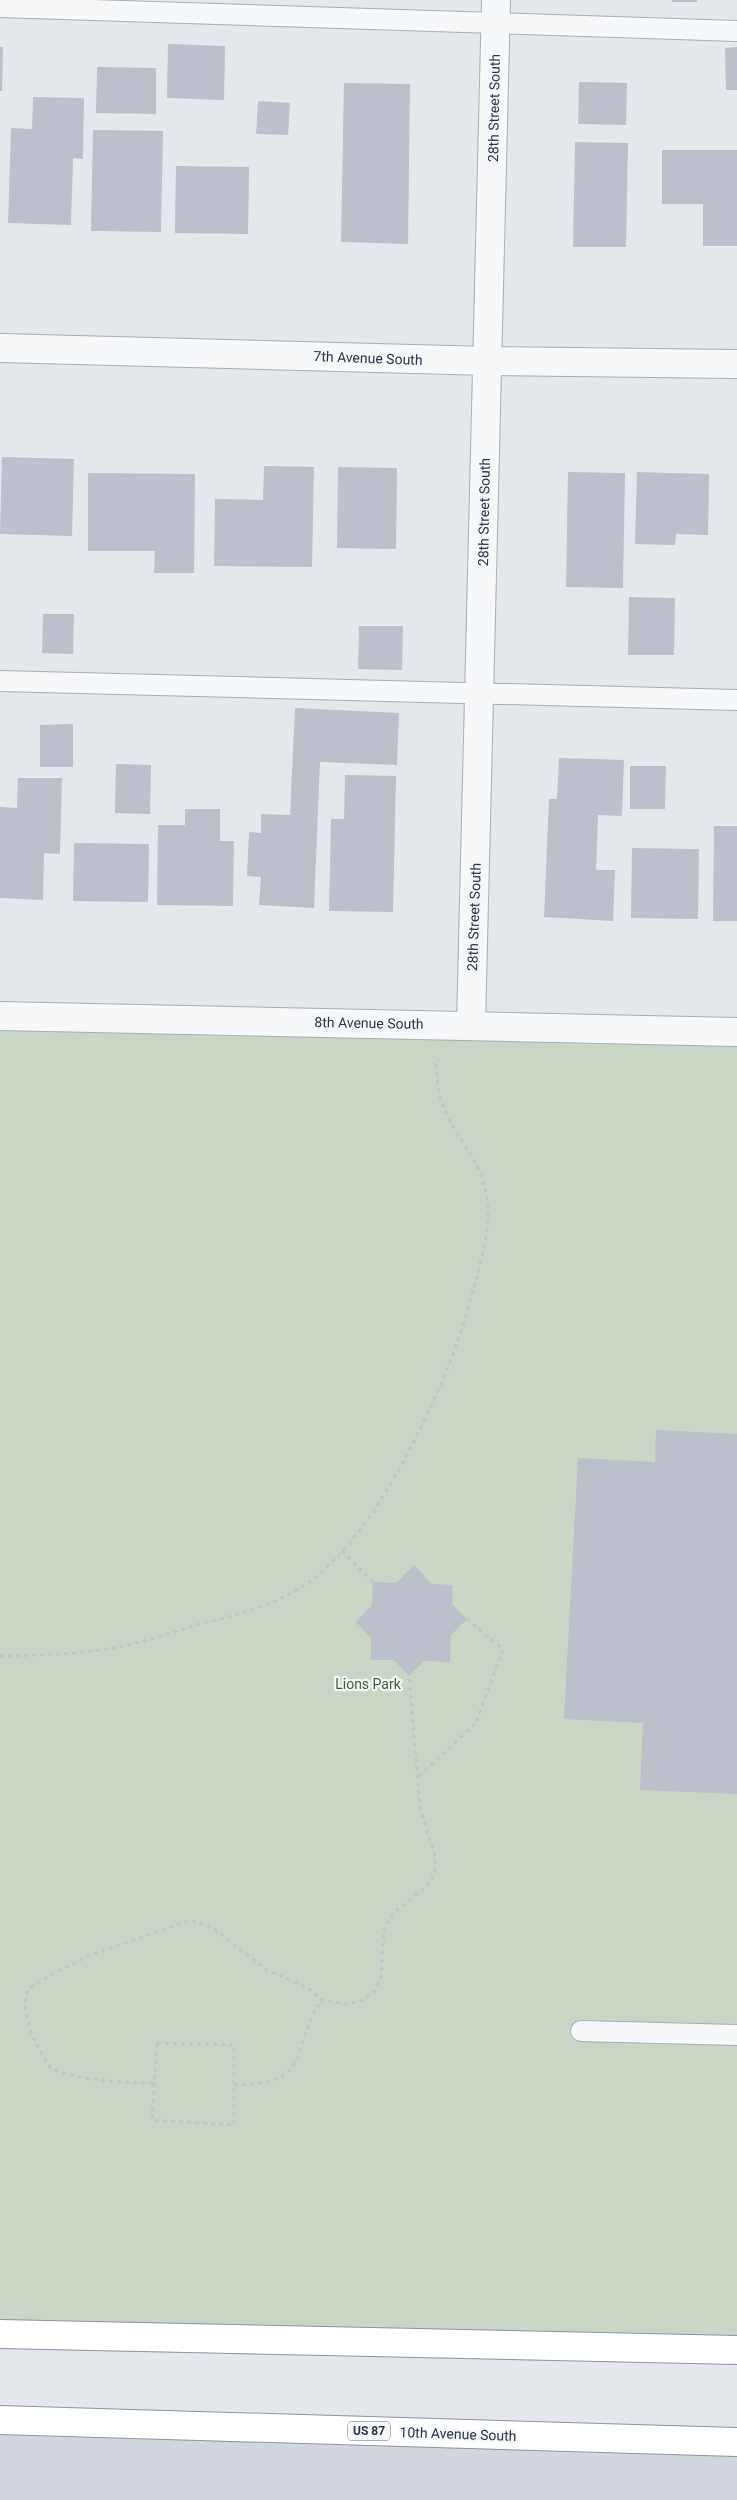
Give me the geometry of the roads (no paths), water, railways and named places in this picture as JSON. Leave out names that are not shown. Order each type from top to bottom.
[{"type":"highway","points":[[0,2334],[737,2350]]},
{"type":"highway","name":"10th Avenue South","points":[[0,2420],[737,2442]]},
{"type":"street","name":"28th Street South","points":[[471,1025],[496,12]]},
{"type":"street","name":"7th Avenue South","points":[[0,348],[488,361],[737,364]]},
{"type":"street","name":"8th Avenue South","points":[[0,1016],[737,1032]]},
{"type":"lane","points":[[0,6],[496,12],[737,30]]},
{"type":"lane","points":[[0,681],[737,700]]},
{"type":"lane","points":[[581,2031],[737,2035]]},
{"type":"park label","name":"Lions Park","points":[[368,1684]]}]
